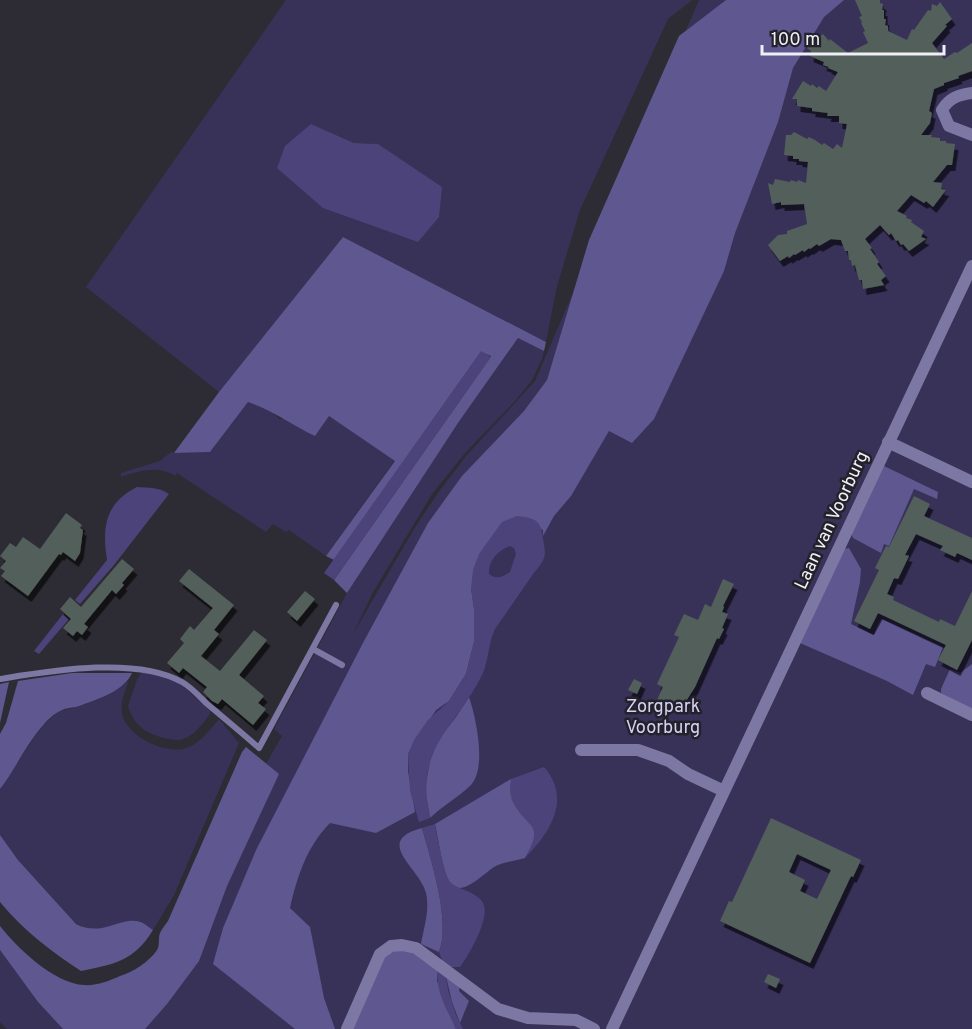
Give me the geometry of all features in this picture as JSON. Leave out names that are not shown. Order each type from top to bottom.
[{"type":"street","points":[[972,93],[957,95],[947,101],[942,110],[949,126],[972,135]]},
{"type":"street","name":"Laan van Voorburg","points":[[612,1029],[972,266]]},
{"type":"street","points":[[888,442],[972,482]]},
{"type":"street","points":[[927,693],[972,715]]},
{"type":"street","points":[[581,750],[638,750],[669,761],[688,774],[724,791]]},
{"type":"street","points":[[347,1029],[380,954],[391,946],[402,945],[416,948],[498,1009],[528,1018],[576,1020],[594,1029]]},
{"type":"lane","points":[[0,679],[82,669],[135,669],[159,673],[182,682],[259,748],[336,605]]},
{"type":"lane","points":[[313,649],[342,665]]},
{"type":"green space","points":[[286,0],[692,0],[668,19],[580,210],[557,286],[546,342],[343,237],[219,392],[86,287]],"holes":[[[311,124],[354,143],[378,144],[323,208]]]},
{"type":"green space","name":"Zorgpark Voorburg","points":[[699,0],[972,0],[972,1029],[127,1029],[275,771],[266,764],[282,736],[274,729],[347,593],[458,423],[518,338],[544,351],[532,380],[465,453],[432,494],[373,592],[353,634],[414,529],[438,493],[466,456],[535,381]]},
{"type":"green space","points":[[248,402],[267,408],[280,419],[329,416],[395,460],[326,556],[289,530],[286,532],[273,524],[266,532],[177,473],[175,476],[162,471],[148,470],[121,477],[121,473],[160,461],[171,452],[210,452]]},
{"type":"green space","points":[[144,668],[160,670],[171,675],[210,711],[210,714],[191,735],[179,740],[164,738],[146,731],[133,718],[128,706]]},
{"type":"green space","points":[[129,681],[122,701],[122,713],[130,728],[146,741],[174,750],[183,749],[198,741],[219,719],[239,743],[174,895],[153,930],[140,921],[96,930],[76,924],[18,860],[0,835],[0,789],[41,727],[59,711],[108,695]]},
{"type":"green space","points":[[0,950],[38,1002],[63,1029],[7,1029],[0,1022]]},
{"type":"shaded area","points":[[726,0],[844,0],[824,17],[793,68],[778,122],[735,233],[724,271],[654,419],[632,443],[609,431],[571,496],[554,516],[543,536],[543,530],[517,516],[471,588],[474,609],[474,642],[466,674],[449,701],[436,710],[408,754],[408,771],[415,812],[376,833],[330,823],[309,852],[290,908],[310,927],[324,998],[335,1029],[295,1029],[213,964],[223,928],[257,848],[428,523],[462,476],[524,411],[547,380],[589,240],[679,36]]},
{"type":"shaded area","points":[[311,124],[354,143],[378,144],[442,187],[439,217],[418,242],[323,208],[277,168],[285,146]]},
{"type":"shaded area","points":[[343,237],[546,342],[544,351],[518,338],[458,423],[347,593],[334,580],[491,356],[481,352],[334,560],[326,556],[395,461],[329,416],[315,436],[248,402],[210,452],[174,453],[219,392]]},
{"type":"shaded area","points":[[481,351],[491,357],[334,580],[324,573]]},
{"type":"shaded area","points":[[882,465],[938,492],[937,499],[914,489],[889,546],[884,544],[881,553],[853,538],[851,533]]},
{"type":"shaded area","points":[[137,487],[158,489],[169,494],[114,565],[80,604],[75,600],[107,560],[105,537],[112,508],[126,493]]},
{"type":"shaded area","points":[[517,516],[536,521],[541,528],[544,558],[494,631],[483,673],[432,755],[427,793],[430,818],[419,822],[410,791],[408,754],[414,740],[428,720],[449,701],[466,674],[474,642],[474,609],[471,588],[473,570],[479,554],[502,522]],"holes":[[[510,546],[514,548],[516,554],[510,572],[500,577],[489,574],[492,560],[498,553]]]},
{"type":"shaded area","points":[[849,548],[861,569],[851,624],[874,635],[883,619],[943,647],[935,667],[926,664],[913,695],[887,681],[800,643],[843,549]]},
{"type":"shaded area","points":[[63,614],[69,619],[39,654],[34,651]]},
{"type":"shaded area","points":[[972,664],[972,710],[941,693],[941,689],[950,669],[960,673]]},
{"type":"shaded area","points":[[72,673],[132,673],[124,684],[111,693],[63,710],[51,717],[35,735],[0,789],[0,734],[6,723],[18,681]]},
{"type":"shaded area","points":[[9,682],[0,723],[0,684]]},
{"type":"shaded area","points":[[469,697],[479,742],[476,777],[471,785],[430,818],[425,789],[430,761],[438,740]]},
{"type":"shaded area","points":[[246,747],[279,774],[227,886],[199,961],[145,1029],[63,1029],[38,1002],[0,950],[0,926],[26,954],[49,972],[73,983],[89,985],[102,983],[125,974],[150,959],[158,948],[160,933],[168,921]]},
{"type":"shaded area","points":[[544,767],[552,779],[557,803],[549,827],[525,858],[534,838],[534,832],[512,800],[511,779]]},
{"type":"shaded area","points":[[511,779],[511,795],[533,828],[534,840],[531,848],[525,858],[497,865],[471,884],[458,888],[452,885],[444,866],[435,824]]},
{"type":"shaded area","points":[[435,824],[443,863],[450,882],[477,897],[484,906],[482,924],[474,944],[460,967],[451,967],[446,976],[456,1015],[463,1029],[456,1029],[439,987],[439,969],[442,960],[439,952],[443,924],[438,890],[422,828]]},
{"type":"shaded area","points":[[422,828],[441,908],[443,924],[439,952],[421,944],[427,912],[426,893],[400,848],[401,840]]},
{"type":"shaded area","points":[[0,835],[18,860],[76,924],[94,929],[134,921],[141,922],[153,930],[139,948],[123,960],[81,971],[38,940],[0,902]]},
{"type":"shaded area","points":[[398,950],[408,950],[438,968],[437,981],[456,1029],[351,1029],[383,959]]},
{"type":"shaded area","points":[[446,976],[460,985],[459,991],[469,1001],[460,1023],[452,1002]]},
{"type":"building","points":[[855,0],[880,0],[883,4],[882,10],[884,10],[885,25],[888,26],[888,31],[907,40],[912,29],[914,30],[928,10],[931,11],[932,4],[937,6],[940,2],[952,19],[932,43],[944,59],[972,43],[972,71],[934,89],[929,111],[932,113],[930,123],[921,135],[932,135],[931,137],[940,138],[940,141],[955,144],[952,165],[947,165],[933,182],[942,183],[941,189],[946,190],[933,207],[926,201],[924,203],[911,195],[897,211],[907,216],[906,218],[912,220],[911,222],[924,231],[921,237],[926,239],[909,251],[880,225],[865,239],[879,262],[877,264],[886,276],[881,280],[884,285],[863,289],[862,280],[859,280],[855,265],[852,266],[848,251],[845,251],[841,240],[831,239],[780,261],[768,245],[778,235],[787,234],[787,231],[807,224],[804,204],[781,205],[781,202],[772,204],[768,183],[773,185],[775,179],[790,182],[798,180],[806,183],[808,162],[784,155],[786,135],[794,132],[822,145],[824,143],[833,149],[837,144],[842,148],[847,124],[839,123],[839,116],[827,116],[828,113],[797,106],[797,99],[792,99],[803,81],[826,91],[838,72],[810,56],[811,51],[807,48],[823,34],[829,41],[830,39],[848,53],[868,43],[859,17],[862,16]]},
{"type":"building","points":[[914,496],[930,504],[924,516],[972,538],[972,560],[957,553],[955,557],[940,550],[943,546],[916,534],[905,555],[909,556],[898,579],[894,578],[887,594],[894,597],[893,600],[939,622],[940,619],[955,626],[972,591],[972,640],[957,670],[938,660],[946,645],[878,613],[870,629],[854,621],[879,570],[875,568],[886,546],[889,547]]},
{"type":"building","points":[[66,513],[82,525],[80,553],[75,561],[63,552],[59,554],[28,596],[1,576],[5,571],[0,568],[6,561],[0,556],[10,543],[16,547],[23,537],[40,549]]},
{"type":"building","points":[[122,559],[134,569],[122,583],[124,585],[116,594],[112,590],[84,624],[88,627],[82,635],[77,631],[73,636],[63,628],[71,619],[60,609],[70,597],[81,607]]},
{"type":"building","points":[[189,569],[234,605],[214,630],[219,634],[201,656],[220,671],[254,630],[267,640],[239,675],[264,696],[258,703],[266,709],[253,725],[222,699],[218,704],[212,701],[203,692],[207,687],[183,668],[179,673],[167,663],[184,643],[180,639],[190,626],[194,630],[213,608],[179,581]]},
{"type":"building","points":[[723,579],[734,584],[723,606],[722,612],[728,614],[722,628],[724,629],[719,639],[717,638],[695,687],[683,706],[677,703],[664,708],[657,700],[663,687],[657,684],[679,637],[674,635],[684,614],[698,620],[705,604],[711,607]]},
{"type":"building","points":[[305,591],[315,599],[297,621],[287,612]]},
{"type":"building","points":[[634,679],[642,683],[637,694],[628,690]]},
{"type":"building","points":[[771,818],[861,860],[853,877],[851,876],[810,963],[720,921],[729,901],[732,902]],"holes":[[[797,854],[831,870],[817,899],[800,891],[805,880],[789,872]]]},
{"type":"building","points":[[768,974],[780,979],[776,988],[764,982]]}]
